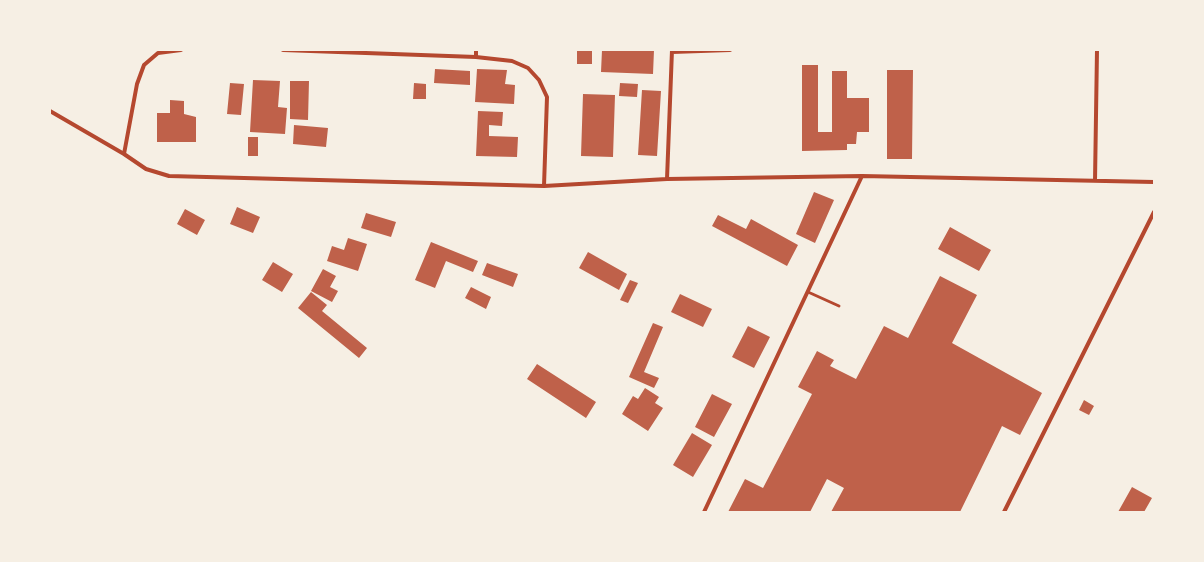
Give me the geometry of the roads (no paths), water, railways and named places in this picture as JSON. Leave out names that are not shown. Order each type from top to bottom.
[{"type":"street","points":[[124,154],[137,84],[144,65],[158,53],[181,50]]},
{"type":"street","points":[[283,50],[476,57],[512,61],[528,68],[539,80],[547,97],[544,186]]},
{"type":"street","points":[[476,50],[476,57]]},
{"type":"street","points":[[667,179],[672,51],[730,50]]},
{"type":"street","points":[[1096,181],[1097,50]]},
{"type":"street","points":[[50,111],[124,154],[146,169],[169,176],[544,186],[667,179],[862,176],[1154,182]]},
{"type":"street","points":[[704,512],[862,176]]},
{"type":"street","points":[[1004,512],[1154,212]]},
{"type":"lane","points":[[808,292],[839,306]]}]
